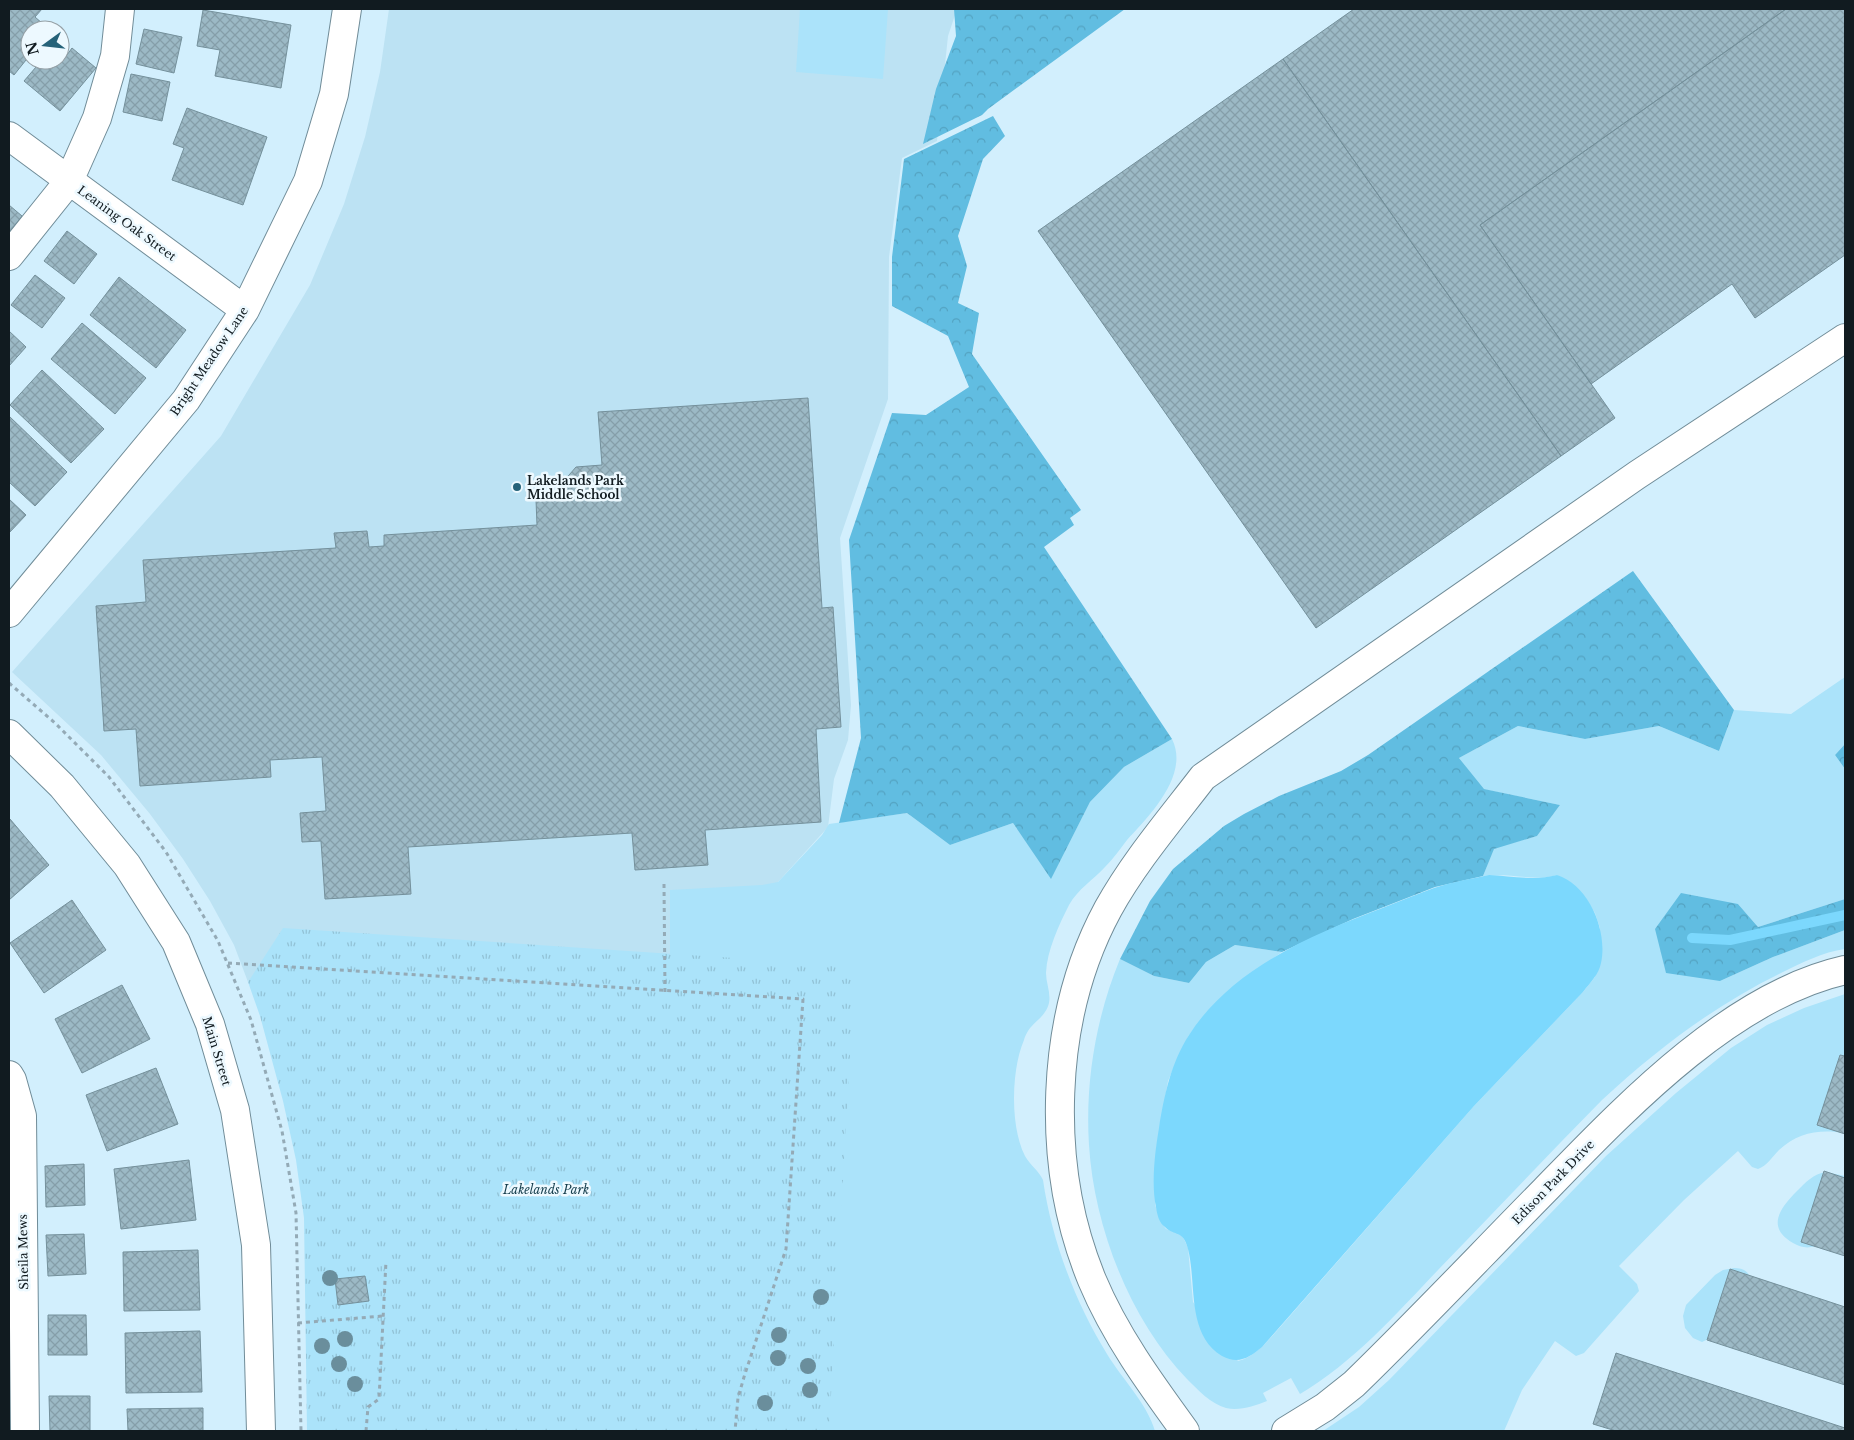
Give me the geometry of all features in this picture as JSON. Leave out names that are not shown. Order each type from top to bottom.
[{"type":"street","points":[[9,256],[69,181],[97,118],[115,56],[120,9]]},
{"type":"street","name":"Bright Meadow Lane","points":[[9,613],[186,400],[245,310],[308,181],[334,94],[347,9]]},
{"type":"street","name":"Leaning Oak Street","points":[[9,136],[245,310]]},
{"type":"street","points":[[1185,1431],[1138,1364],[1112,1322],[1089,1271],[1076,1235],[1066,1189],[1060,1141],[1060,1097],[1063,1058],[1070,1016],[1080,977],[1092,941],[1108,908],[1154,840],[1203,777],[1637,475],[1845,338]]},
{"type":"street","name":"Main Street","points":[[9,734],[62,786],[127,865],[176,942],[210,1024],[235,1110],[256,1246],[261,1431]]},
{"type":"street","name":"Edison Park Drive","points":[[1286,1431],[1325,1407],[1354,1384],[1618,1116],[1672,1068],[1726,1027],[1772,998],[1821,976],[1845,970]]},
{"type":"street","name":"Sheila Mews","points":[[9,1075],[22,1116],[25,1431]]},
{"type":"path","points":[[664,884],[665,992]]},
{"type":"path","points":[[228,963],[665,992],[803,999],[786,1249],[744,1377],[738,1398],[734,1431]]},
{"type":"path","points":[[366,1431],[368,1408],[378,1399],[386,1261]]},
{"type":"path","points":[[298,1322],[383,1316]]},
{"type":"shaded area","name":"Lakelands Park Middle School","points":[[389,9],[957,9],[948,36],[937,141],[902,158],[889,257],[888,399],[840,538],[851,705],[848,740],[834,779],[828,827],[778,882],[794,962],[248,982],[234,945],[210,901],[183,859],[150,814],[101,755],[12,672],[221,436],[310,285],[344,204],[365,137],[380,72]]},
{"type":"shaded area","points":[[1489,875],[1532,878],[1557,875],[1568,880],[1578,888],[1594,911],[1602,937],[1601,963],[1596,975],[1583,992],[1474,1106],[1262,1347],[1244,1359],[1234,1360],[1222,1356],[1211,1347],[1203,1335],[1198,1322],[1191,1263],[1186,1243],[1181,1236],[1169,1230],[1161,1223],[1155,1198],[1154,1168],[1156,1147],[1166,1092],[1177,1057],[1189,1035],[1207,1011],[1228,991],[1251,972],[1276,956],[1330,929],[1434,888]]},
{"type":"green space","points":[[800,9],[888,9],[883,79],[796,72]]},
{"type":"green space","points":[[954,9],[1125,9],[982,115],[923,144],[936,89],[956,36]]},
{"type":"green space","points":[[993,116],[1005,136],[983,159],[958,236],[967,266],[958,303],[979,313],[972,354],[1081,510],[1070,518],[1074,525],[1044,547],[1172,739],[1124,767],[1090,802],[1051,879],[1013,823],[950,845],[907,813],[839,823],[861,738],[849,540],[892,413],[926,415],[969,387],[948,336],[892,306],[892,257],[904,159]]},
{"type":"green space","points":[[1633,571],[1734,710],[1719,751],[1659,726],[1585,739],[1518,726],[1459,758],[1484,789],[1560,805],[1537,836],[1494,849],[1483,876],[1435,887],[1353,919],[1282,952],[1235,945],[1206,962],[1189,983],[1154,976],[1120,959],[1150,901],[1173,869],[1224,826],[1279,796],[1341,771],[1368,755]]},
{"type":"green space","points":[[1845,677],[1845,744],[1835,755],[1845,769],[1845,899],[1758,927],[1738,904],[1720,981],[1773,957],[1845,930],[1845,949],[1812,958],[1733,999],[1687,1030],[1643,1064],[1602,1100],[1373,1337],[1319,1382],[1300,1394],[1291,1378],[1263,1393],[1267,1401],[1252,1406],[1231,1409],[1220,1406],[1200,1392],[1167,1355],[1148,1329],[1132,1301],[1118,1271],[1107,1240],[1092,1176],[1088,1121],[1094,1050],[1104,1004],[1120,959],[1154,976],[1189,983],[1206,962],[1235,945],[1282,952],[1229,990],[1208,1011],[1189,1035],[1168,1081],[1156,1150],[1155,1205],[1166,1229],[1183,1237],[1188,1248],[1193,1302],[1238,1361],[1245,1359],[1267,1341],[1474,1106],[1583,992],[1595,977],[1600,928],[1595,913],[1585,897],[1557,875],[1539,878],[1502,875],[1483,876],[1494,848],[1537,836],[1560,805],[1483,789],[1459,758],[1518,726],[1585,739],[1659,726],[1719,751],[1734,710],[1791,714]]},
{"type":"green space","points":[[1172,739],[1176,753],[1176,767],[1165,794],[1111,861],[1073,899],[1058,929],[1047,964],[1048,1007],[1024,1038],[1017,1067],[1014,1098],[1020,1144],[1025,1156],[1043,1180],[1052,1226],[1075,1292],[1095,1334],[1140,1401],[1155,1431],[739,1431],[670,987],[670,890],[762,885],[778,882],[822,835],[829,824],[907,813],[950,845],[1013,823],[1051,878],[1090,802],[1124,767]]},
{"type":"green space","points":[[1845,744],[1845,769],[1835,755]]},
{"type":"green space","points":[[1681,893],[1738,904],[1758,927],[1845,899],[1845,930],[1773,957],[1720,981],[1666,973],[1655,929]]},
{"type":"green space","name":"Lakelands Park","points":[[283,928],[855,966],[829,1431],[307,1431],[304,1218],[296,1160],[283,1101],[260,1016],[248,982]]},
{"type":"green space","points":[[1845,994],[1845,1133],[1818,1132],[1794,1139],[1779,1150],[1767,1164],[1758,1169],[1752,1167],[1738,1151],[1684,1200],[1619,1266],[1637,1284],[1639,1291],[1584,1353],[1576,1356],[1555,1341],[1522,1390],[1504,1431],[1323,1431],[1359,1407],[1389,1380],[1606,1156],[1676,1093],[1731,1048],[1767,1025],[1804,1008]]},
{"type":"green space","points":[[1826,1172],[1845,1176],[1845,1232],[1823,1225],[1815,1246],[1798,1246],[1784,1237],[1778,1224],[1778,1217],[1791,1197],[1813,1177]]},
{"type":"green space","points":[[1734,1268],[1744,1270],[1750,1278],[1744,1299],[1845,1332],[1845,1360],[1717,1318],[1708,1339],[1702,1342],[1693,1338],[1685,1328],[1683,1316],[1686,1305],[1715,1275],[1723,1270]]},
{"type":"building","points":[[9,9],[42,9],[35,17],[38,20],[20,20],[20,68],[14,75],[9,71]]},
{"type":"building","points":[[1354,9],[1786,9],[1480,225],[1615,418],[1561,456],[1283,59]]},
{"type":"building","points":[[1786,9],[1845,9],[1845,255],[1755,318],[1732,284],[1591,384],[1480,225]]},
{"type":"building","points":[[203,10],[291,25],[281,88],[215,76],[220,50],[197,46]]},
{"type":"building","points":[[144,29],[182,37],[174,73],[136,64]]},
{"type":"building","points":[[72,48],[96,68],[60,111],[24,81],[33,70],[70,70],[70,51]]},
{"type":"building","points":[[1283,59],[1561,456],[1316,628],[1038,231]]},
{"type":"building","points":[[131,74],[170,82],[162,121],[123,112]]},
{"type":"building","points":[[187,108],[267,137],[243,205],[172,180],[184,148],[173,144]]},
{"type":"building","points":[[9,205],[22,216],[9,233]]},
{"type":"building","points":[[67,231],[97,254],[74,284],[44,261]]},
{"type":"building","points":[[35,275],[65,298],[42,328],[11,305]]},
{"type":"building","points":[[119,277],[186,330],[156,368],[90,315]]},
{"type":"building","points":[[82,323],[146,378],[115,414],[51,359]]},
{"type":"building","points":[[9,331],[26,347],[9,366]]},
{"type":"building","points":[[42,370],[104,429],[71,463],[10,405]]},
{"type":"building","points":[[808,398],[822,608],[833,607],[841,727],[816,729],[821,822],[705,830],[708,865],[635,870],[632,833],[408,847],[411,894],[325,899],[321,841],[302,842],[300,813],[326,811],[322,757],[270,760],[271,777],[140,786],[136,729],[104,731],[96,606],[146,602],[143,560],[336,548],[334,533],[367,531],[369,547],[384,546],[384,535],[537,525],[536,500],[565,498],[563,482],[576,467],[602,465],[598,412]]},
{"type":"building","points":[[9,416],[67,472],[35,506],[9,482]]},
{"type":"building","points":[[9,499],[26,515],[9,533]]},
{"type":"building","points":[[10,819],[49,865],[9,900],[9,821]]},
{"type":"building","points":[[72,900],[106,950],[44,993],[10,943]]},
{"type":"building","points":[[122,985],[150,1039],[82,1073],[55,1019]]},
{"type":"building","points":[[1840,1055],[1845,1056],[1845,1134],[1817,1125]]},
{"type":"building","points":[[156,1068],[178,1124],[107,1151],[86,1095]]},
{"type":"building","points":[[189,1160],[196,1220],[121,1229],[114,1169]]},
{"type":"building","points":[[84,1164],[85,1205],[46,1207],[45,1166]]},
{"type":"building","points":[[1824,1171],[1845,1178],[1845,1256],[1801,1242]]},
{"type":"building","points":[[84,1234],[86,1274],[48,1276],[46,1235]]},
{"type":"building","points":[[198,1250],[200,1310],[124,1311],[123,1252]]},
{"type":"building","points":[[1730,1269],[1845,1307],[1845,1385],[1707,1340]]},
{"type":"building","points":[[365,1276],[369,1301],[338,1305],[335,1279]]},
{"type":"building","points":[[48,1315],[86,1315],[87,1355],[48,1355]]},
{"type":"building","points":[[200,1331],[202,1392],[126,1393],[125,1333]]},
{"type":"building","points":[[1616,1353],[1845,1428],[1845,1431],[1616,1431],[1593,1424]]},
{"type":"building","points":[[49,1396],[90,1396],[90,1431],[50,1431]]},
{"type":"building","points":[[203,1408],[203,1431],[128,1431],[127,1409]]},
{"type":"waterway","points":[[1692,938],[1730,940],[1845,915]]},
{"type":"place","name":"Lakelands Park Middle School","points":[[517,487]]}]
